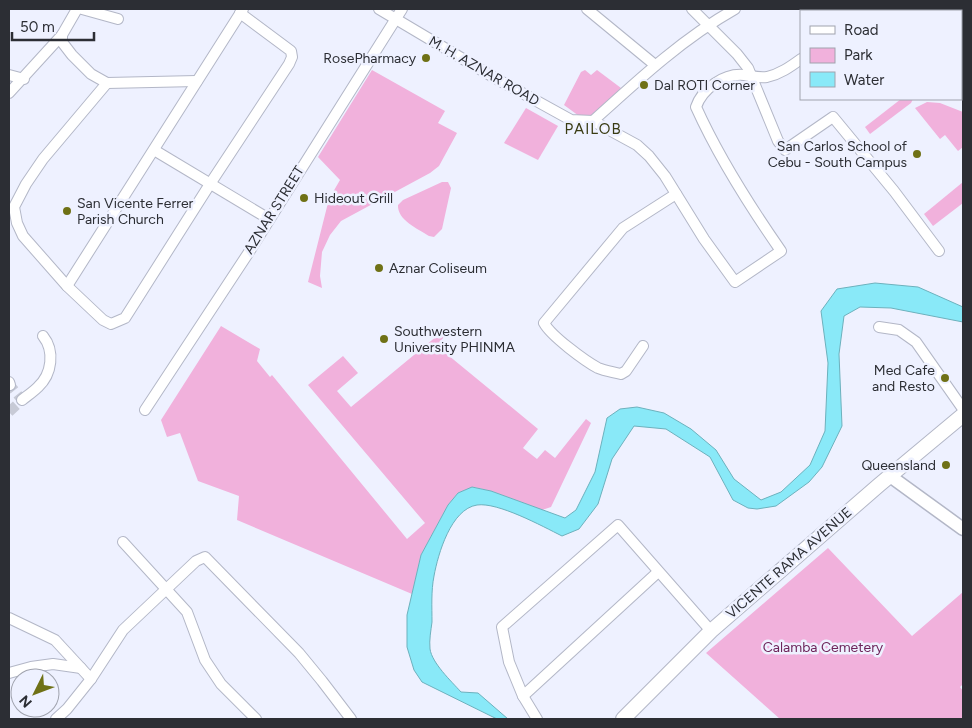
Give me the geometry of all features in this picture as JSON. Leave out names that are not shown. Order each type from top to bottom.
[{"type":"main road","name":"VICENTE RAMA AVENUE","points":[[623,719],[711,630],[963,415]]},
{"type":"street","points":[[9,93],[24,79],[62,35],[77,9]]},
{"type":"street","points":[[82,9],[118,19]]},
{"type":"street","name":"M. H. AZNAR ROAD","points":[[378,9],[518,92],[571,120],[593,121]]},
{"type":"street","name":"AZNAR STREET","points":[[145,410],[402,9]]},
{"type":"street","points":[[587,9],[655,65]]},
{"type":"street","points":[[692,9],[737,54],[748,68],[778,141],[786,150],[833,117],[894,191],[939,251]]},
{"type":"street","points":[[735,9],[708,24],[655,65],[593,121],[643,150],[665,176],[704,239],[735,282],[780,251],[713,145],[696,107],[706,91],[722,79],[744,75],[753,78],[766,77],[784,72],[800,60]]},
{"type":"street","points":[[67,286],[241,11],[285,45],[291,51],[292,57],[125,318],[111,324],[103,320],[67,286],[23,236],[17,223],[14,207],[26,184],[43,159],[107,83]]},
{"type":"street","points":[[62,35],[62,42],[72,55],[92,74],[107,83],[197,80]]},
{"type":"street","points":[[9,75],[24,79]]},
{"type":"street","points":[[154,150],[269,219]]},
{"type":"street","points":[[643,346],[626,371],[621,374],[600,369],[586,360],[548,330],[544,323],[623,228],[676,194]]},
{"type":"street","points":[[880,328],[899,330],[916,342],[963,409]]},
{"type":"street","points":[[22,400],[39,386],[48,373],[51,358],[49,344],[43,336]]},
{"type":"street","points":[[890,476],[963,528]]},
{"type":"street","points":[[536,719],[523,696],[509,662],[502,627],[618,525],[711,630]]},
{"type":"street","points":[[124,542],[187,612],[205,660],[220,684],[256,719]]},
{"type":"street","points":[[56,719],[91,680],[123,630],[196,561],[205,556],[298,653],[351,719]]},
{"type":"street","points":[[523,696],[658,572]]},
{"type":"street","points":[[9,618],[55,640],[91,680]]},
{"type":"street","points":[[9,673],[53,664],[81,668]]},
{"type":"green space","points":[[372,70],[445,111],[438,123],[457,133],[439,166],[430,173],[341,221],[330,235],[322,252],[320,276],[322,288],[308,282],[329,199],[340,180],[318,157]]},
{"type":"green space","points":[[585,70],[591,75],[597,70],[621,88],[593,115],[579,116],[564,105],[581,72]]},
{"type":"green space","points":[[900,100],[912,100],[870,134],[865,127]]},
{"type":"green space","points":[[927,102],[940,103],[963,112],[963,147],[958,151],[945,135],[940,139],[915,108]]},
{"type":"green space","points":[[526,108],[558,126],[538,160],[504,143]]},
{"type":"green space","points":[[442,182],[448,182],[451,188],[442,229],[434,237],[429,236],[404,220],[398,205],[403,200]]},
{"type":"green space","points":[[963,182],[963,203],[933,226],[924,214]]},
{"type":"green space","points":[[221,326],[260,349],[257,361],[270,377],[272,375],[407,539],[425,523],[308,385],[343,356],[358,373],[337,391],[351,407],[443,331],[446,334],[437,346],[538,429],[523,448],[537,459],[545,450],[555,458],[586,419],[591,423],[551,507],[542,510],[491,491],[473,487],[458,493],[448,505],[421,555],[412,594],[237,520],[239,496],[198,481],[180,433],[167,437],[161,420]]},
{"type":"green space","name":"Calamba Cemetery","points":[[828,548],[912,636],[963,592],[963,684],[960,687],[963,691],[963,719],[780,719],[706,653]]},
{"type":"water","points":[[875,283],[918,287],[963,307],[963,322],[891,308],[860,307],[844,316],[839,354],[842,426],[822,467],[809,482],[776,506],[757,509],[748,508],[733,500],[710,457],[666,429],[634,426],[612,459],[598,504],[579,529],[562,536],[496,507],[477,505],[468,508],[453,523],[439,556],[432,587],[430,649],[438,666],[461,692],[478,693],[508,719],[497,719],[422,682],[414,670],[407,647],[407,615],[421,555],[448,505],[458,493],[472,487],[491,491],[565,518],[576,510],[595,472],[607,418],[620,409],[637,407],[664,413],[691,429],[716,450],[734,479],[761,500],[781,492],[810,465],[825,431],[828,363],[821,311],[837,289]]},
{"type":"tunnel","points":[[9,412],[22,400],[10,385]]},
{"type":"place","name":"RosePharmacy","points":[[426,58]]},
{"type":"place","name":"Dal ROTI Corner","points":[[644,85]]},
{"type":"place","name":"San Carlos School of Cebu - South Campus","points":[[917,154]]},
{"type":"place","name":"Hideout Grill","points":[[304,198]]},
{"type":"place","name":"San Vicente Ferrer Parish Church","points":[[67,211]]},
{"type":"place","name":"Aznar Coliseum","points":[[379,268]]},
{"type":"place","name":"Southwestern University PHINMA","points":[[384,339]]},
{"type":"place","name":"Med Cafe and Resto","points":[[945,378]]},
{"type":"place","name":"Queensland","points":[[946,465]]},
{"type":"district","name":"PAILOB","points":[[593,129]]}]
